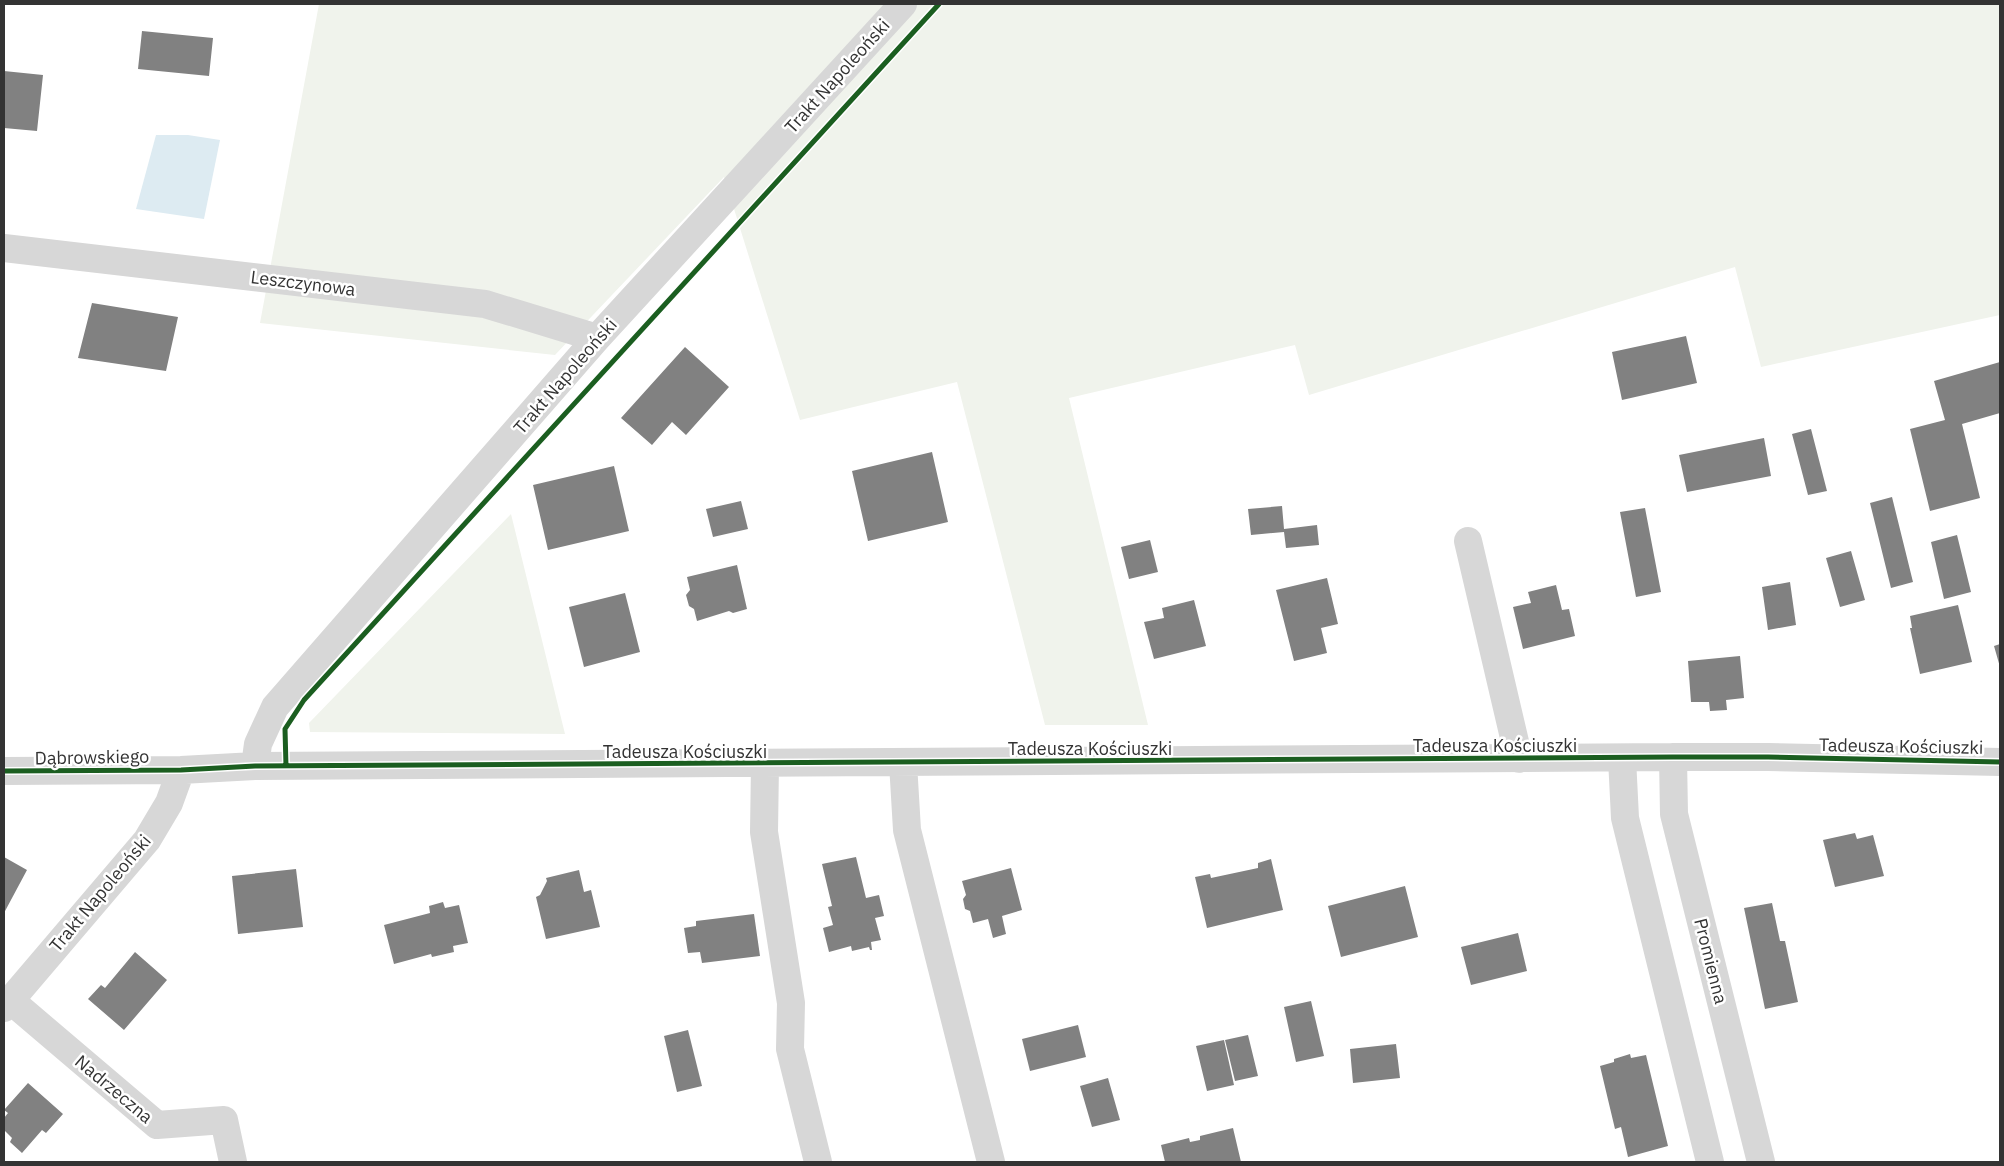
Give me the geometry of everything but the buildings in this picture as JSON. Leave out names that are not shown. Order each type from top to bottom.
[{"type":"street","name":"Trakt Napoleoński","points":[[255,766],[258,744],[275,707],[597,338],[903,4]]},
{"type":"street","name":"Leszczynowa","points":[[4,248],[485,304],[597,338]]},
{"type":"street","points":[[1468,541],[1519,759]]},
{"type":"street","name":"Tadeusza Kościuszki","points":[[181,770],[255,766],[1778,757],[2000,762]]},
{"type":"street","points":[[1622,758],[1625,818],[1710,1162]]},
{"type":"street","name":"Promienna","points":[[1673,758],[1674,814],[1761,1162]]},
{"type":"street","points":[[903,763],[907,830],[990,1162]]},
{"type":"street","points":[[765,764],[764,832],[791,1003],[790,1049],[818,1162]]},
{"type":"street","name":"Trakt Napoleoński","points":[[7,1004],[147,840],[169,803],[181,770]]},
{"type":"street","name":"Dąbrowskiego","points":[[4,772],[181,770]]},
{"type":"street","name":"Nadrzeczna","points":[[7,1004],[157,1125],[224,1120],[233,1162]]},
{"type":"shaded area","points":[[319,4],[2000,4],[2000,315],[1761,367],[1735,267],[1309,395],[1295,345],[1069,398],[1148,725],[1045,725],[957,382],[800,420],[724,177],[555,355],[260,323]]},
{"type":"shaded area","points":[[156,135],[188,135],[220,140],[204,219],[136,209]]},
{"type":"shaded area","points":[[511,514],[565,734],[310,732],[309,723]]},
{"type":"cycle path","points":[[286,766],[285,729],[304,700],[939,4]]},
{"type":"cycle path","points":[[4,771],[181,770],[255,766],[1673,757],[2000,762]]}]
